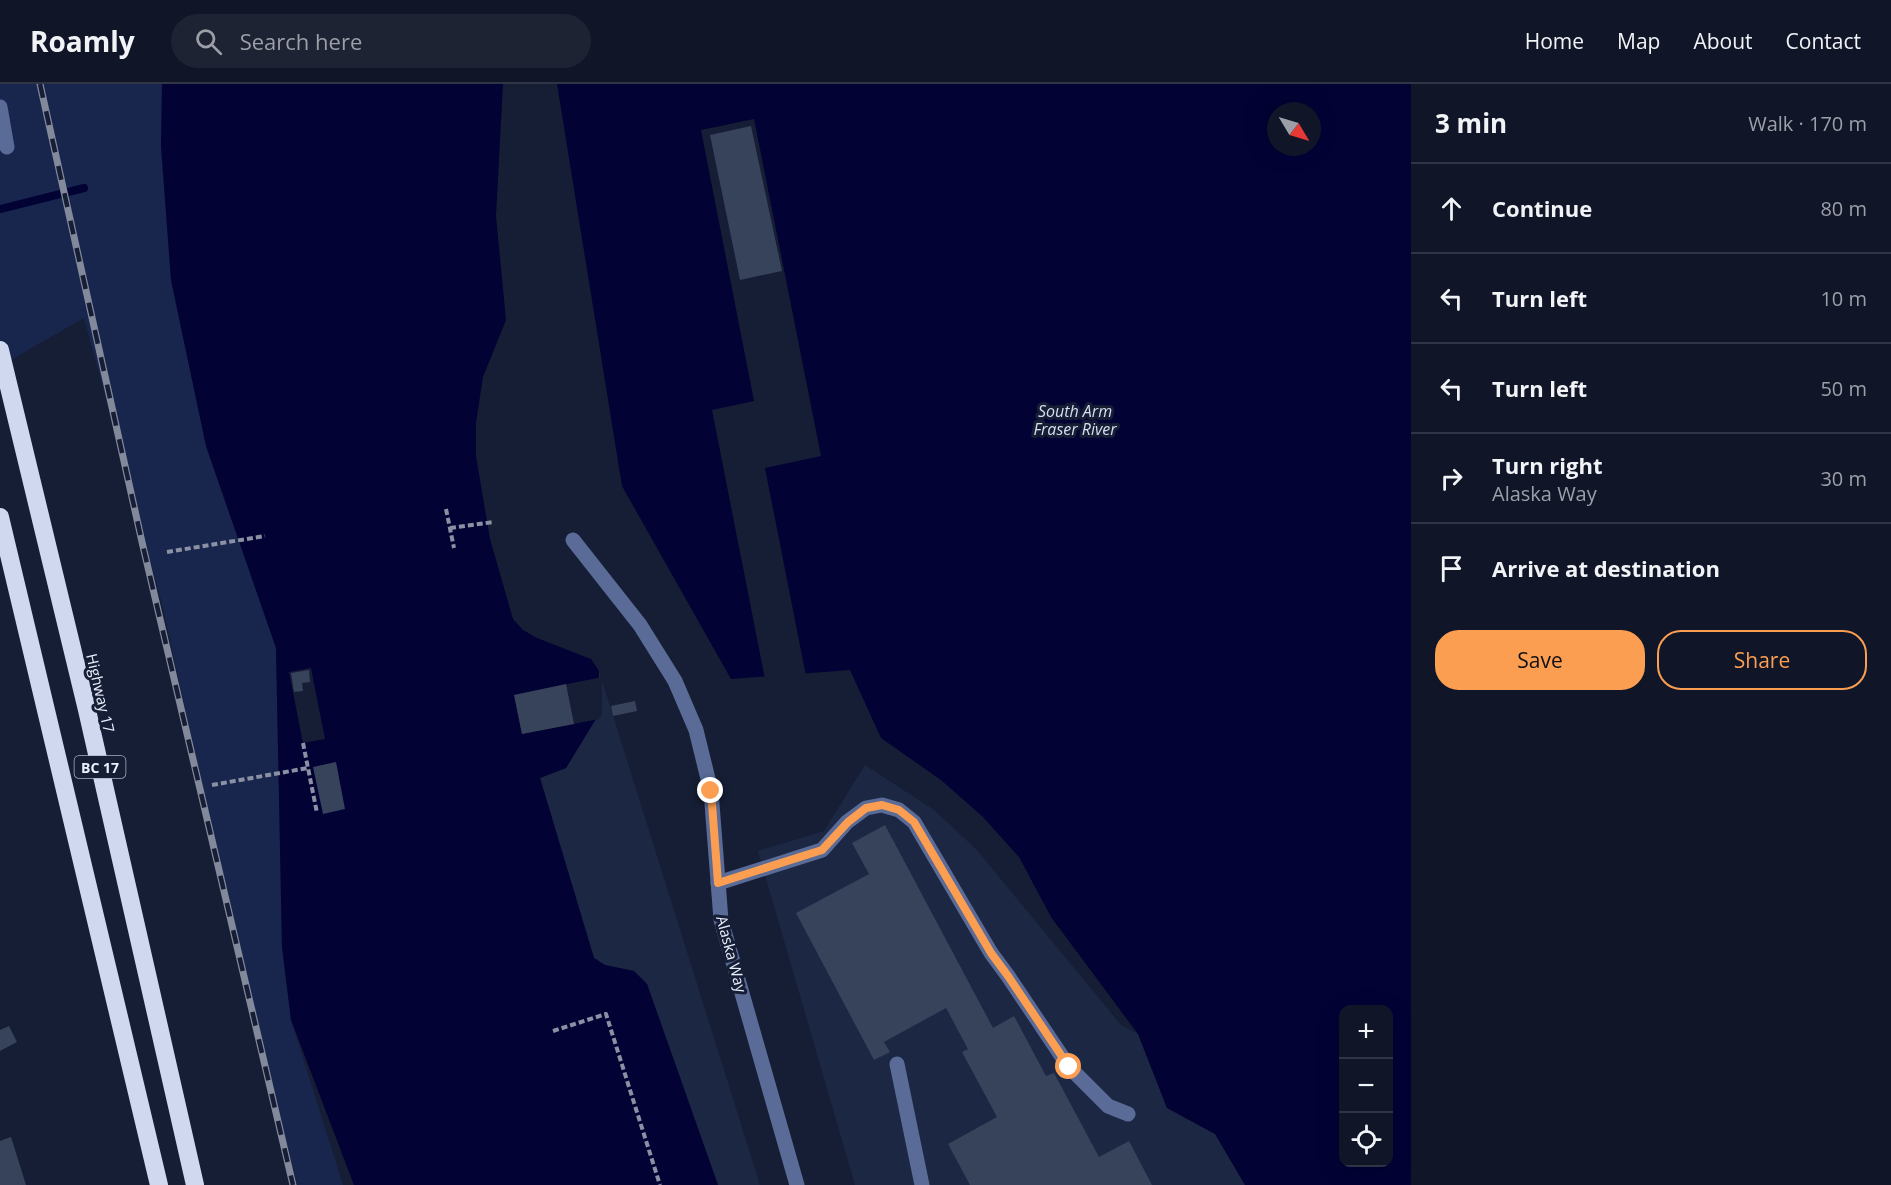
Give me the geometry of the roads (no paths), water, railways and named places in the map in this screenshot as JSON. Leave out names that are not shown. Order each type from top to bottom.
[{"type":"highway","name":"Highway 17","points":[[0,350],[89,721],[195,1185]]},
{"type":"highway","name":"BC 17","points":[[0,517],[159,1185]]},
{"type":"street","points":[[0,107],[7,147]]},
{"type":"street","name":"Alaska Way","points":[[573,540],[640,625],[675,681],[696,730],[711,791],[721,920],[797,1185]]},
{"type":"street","points":[[718,883],[822,850],[848,822],[866,808],[882,805],[899,810],[914,822],[991,953],[1069,1067],[1108,1106],[1128,1114]]},
{"type":"street","points":[[897,1065],[922,1185]]},
{"type":"water","points":[[162,84],[503,84],[496,216],[506,320],[483,377],[476,423],[476,456],[490,539],[513,619],[523,630],[537,638],[591,659],[599,671],[599,714],[566,768],[540,778],[594,958],[605,965],[634,971],[647,984],[718,1185],[354,1185],[291,1020],[282,947],[276,648],[206,446],[171,280],[161,146]]},
{"type":"water","name":"South Arm Fraser River","points":[[557,84],[1411,84],[1411,1185],[1245,1185],[1215,1134],[1167,1108],[1138,1034],[1051,917],[1019,857],[983,817],[941,780],[881,738],[850,670],[731,679],[622,486]]},
{"type":"waterway","points":[[0,209],[84,188]]},
{"type":"railway","points":[[40,84],[142,542],[293,1185]]}]
